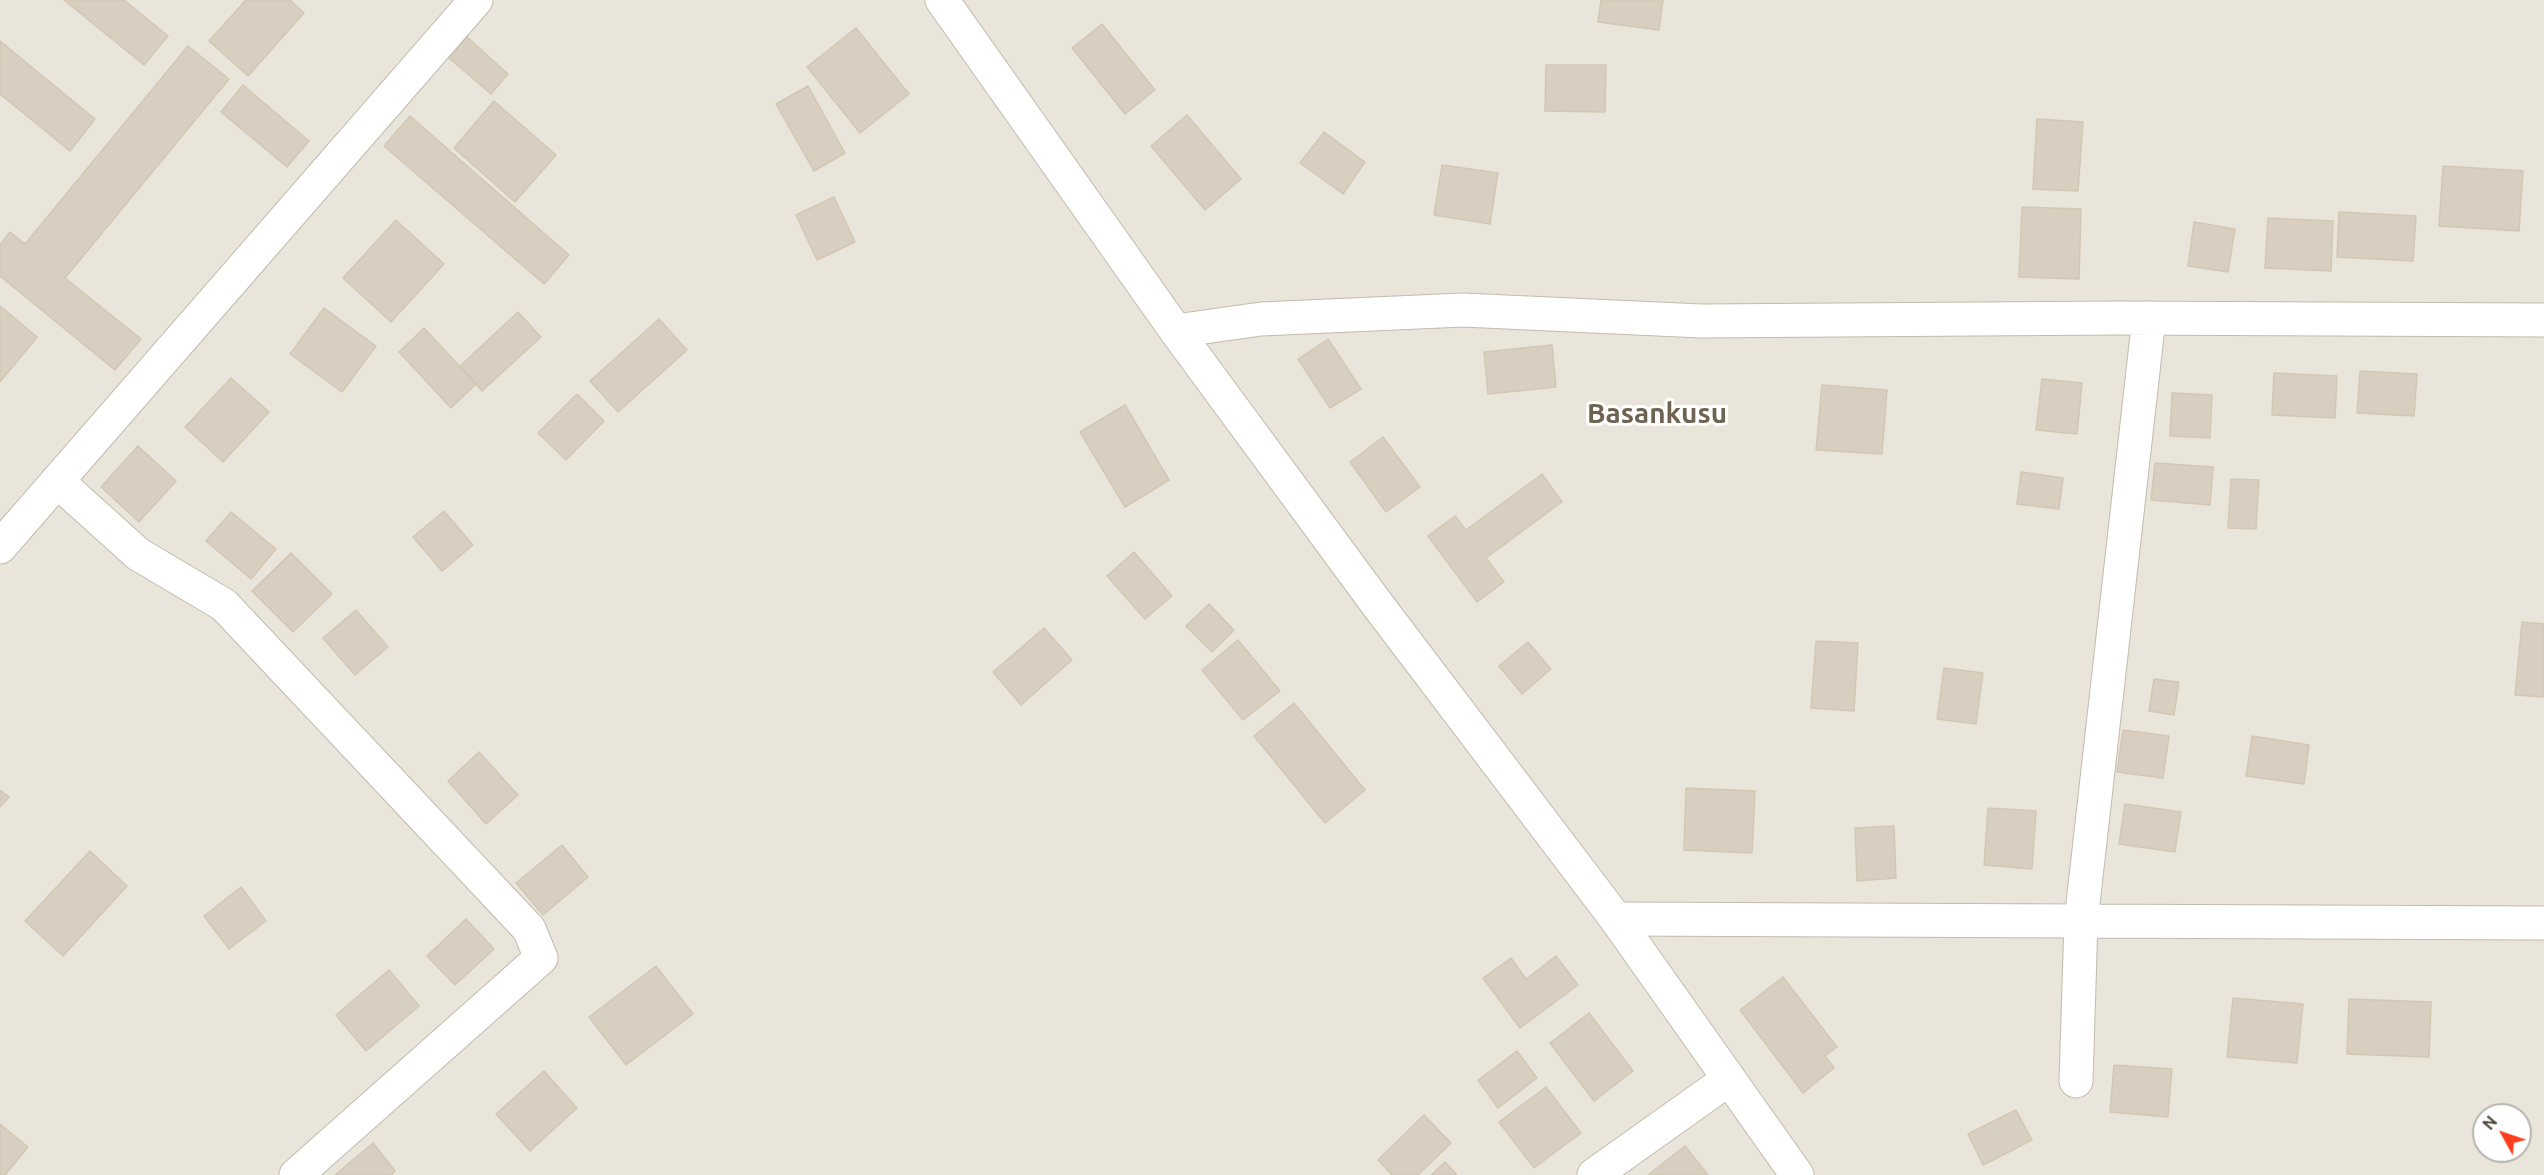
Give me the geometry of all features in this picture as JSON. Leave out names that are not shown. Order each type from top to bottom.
[{"type":"street","points":[[0,547],[476,0]]},
{"type":"street","points":[[942,0],[1176,332],[1377,604],[1616,919],[1797,1175]]},
{"type":"street","points":[[1176,332],[1260,319],[1463,310],[1701,321],[2149,318],[2544,320]]},
{"type":"street","points":[[2076,1081],[2081,921],[2149,318]]},
{"type":"street","points":[[57,481],[138,554],[224,605],[529,929],[541,958],[296,1175]]},
{"type":"street","points":[[1616,919],[2544,923]]},
{"type":"street","points":[[1594,1175],[1729,1078]]},
{"type":"shaded area","points":[[0,0],[2544,0],[2544,1175],[0,1175]]},
{"type":"building","points":[[64,0],[124,0],[168,36],[144,65]]},
{"type":"building","points":[[246,0],[290,0],[304,13],[248,76],[209,41]]},
{"type":"building","points":[[1601,0],[1663,0],[1659,30],[1598,22]]},
{"type":"building","points":[[1102,24],[1155,90],[1125,114],[1072,48]]},
{"type":"building","points":[[856,28],[909,94],[860,133],[807,67]]},
{"type":"building","points":[[467,37],[508,74],[491,94],[449,58]]},
{"type":"building","points":[[0,41],[95,119],[70,151],[0,94]]},
{"type":"building","points":[[188,46],[229,79],[65,278],[141,339],[115,370],[0,276],[0,245],[10,232],[25,244]]},
{"type":"building","points":[[1546,65],[1606,65],[1605,112],[1545,111]]},
{"type":"building","points":[[243,85],[309,141],[287,167],[221,112]]},
{"type":"building","points":[[808,86],[845,153],[814,171],[776,104]]},
{"type":"building","points":[[494,101],[556,155],[515,202],[454,148]]},
{"type":"building","points":[[1187,115],[1241,179],[1205,210],[1151,146]]},
{"type":"building","points":[[410,116],[569,255],[544,284],[384,146]]},
{"type":"building","points":[[2037,119],[2083,122],[2078,191],[2033,189]]},
{"type":"building","points":[[1324,132],[1365,162],[1343,194],[1300,163]]},
{"type":"building","points":[[1442,165],[1498,173],[1490,224],[1434,215]]},
{"type":"building","points":[[2443,166],[2523,171],[2519,231],[2439,226]]},
{"type":"building","points":[[834,197],[855,242],[817,260],[796,215]]},
{"type":"building","points":[[2022,207],[2081,209],[2079,279],[2019,277]]},
{"type":"building","points":[[2339,212],[2416,216],[2413,261],[2337,257]]},
{"type":"building","points":[[2268,218],[2333,221],[2331,271],[2265,268]]},
{"type":"building","points":[[396,220],[444,264],[391,322],[343,278]]},
{"type":"building","points":[[2194,222],[2235,229],[2228,272],[2188,266]]},
{"type":"building","points":[[0,306],[37,337],[0,382]]},
{"type":"building","points":[[324,308],[376,346],[342,392],[290,354]]},
{"type":"building","points":[[518,312],[541,337],[482,391],[460,366]]},
{"type":"building","points":[[659,319],[687,350],[618,412],[590,381]]},
{"type":"building","points":[[424,328],[476,384],[451,408],[399,352]]},
{"type":"building","points":[[1328,339],[1361,389],[1330,408],[1298,359]]},
{"type":"building","points":[[1552,345],[1556,387],[1488,394],[1484,352]]},
{"type":"building","points":[[2360,371],[2417,374],[2414,416],[2357,413]]},
{"type":"building","points":[[2274,373],[2337,376],[2335,418],[2272,415]]},
{"type":"building","points":[[231,378],[269,412],[223,462],[185,427]]},
{"type":"building","points":[[2042,379],[2082,383],[2077,434],[2036,430]]},
{"type":"building","points":[[1822,385],[1887,390],[1882,454],[1816,450]]},
{"type":"building","points":[[2172,393],[2212,395],[2210,438],[2170,436]]},
{"type":"building","points":[[577,394],[604,421],[566,460],[538,433]]},
{"type":"building","points":[[1125,405],[1169,480],[1125,507],[1080,432]]},
{"type":"building","points":[[1383,437],[1420,487],[1386,512],[1350,462]]},
{"type":"building","points":[[138,446],[176,481],[139,522],[101,487]]},
{"type":"building","points":[[2155,463],[2213,467],[2210,505],[2151,500]]},
{"type":"building","points":[[2021,472],[2063,478],[2059,509],[2017,504]]},
{"type":"building","points":[[1542,474],[1562,502],[1486,558],[1504,582],[1477,602],[1428,536],[1455,516],[1466,530]]},
{"type":"building","points":[[2231,479],[2259,480],[2256,529],[2228,528]]},
{"type":"building","points":[[444,511],[473,545],[442,571],[413,537]]},
{"type":"building","points":[[231,512],[276,549],[251,579],[206,541]]},
{"type":"building","points":[[1134,552],[1172,596],[1145,619],[1107,576]]},
{"type":"building","points":[[291,553],[332,594],[293,632],[252,591]]},
{"type":"building","points":[[1209,604],[1234,630],[1212,652],[1186,626]]},
{"type":"building","points":[[356,610],[388,647],[355,675],[323,638]]},
{"type":"building","points":[[2522,622],[2544,624],[2544,697],[2515,695]]},
{"type":"building","points":[[1044,628],[1072,660],[1021,705],[993,672]]},
{"type":"building","points":[[1238,640],[1280,691],[1243,720],[1202,670]]},
{"type":"building","points":[[1816,641],[1858,643],[1854,711],[1811,708]]},
{"type":"building","points":[[1528,642],[1551,669],[1522,694],[1499,666]]},
{"type":"building","points":[[1944,668],[1983,673],[1976,724],[1937,719]]},
{"type":"building","points":[[2154,679],[2179,682],[2174,715],[2149,711]]},
{"type":"building","points":[[1294,703],[1365,790],[1325,823],[1254,736]]},
{"type":"building","points":[[2123,730],[2169,736],[2163,778],[2117,772]]},
{"type":"building","points":[[2252,736],[2309,745],[2304,784],[2246,776]]},
{"type":"building","points":[[479,752],[518,795],[486,824],[448,781]]},
{"type":"building","points":[[1686,788],[1755,791],[1752,853],[1684,850]]},
{"type":"building","points":[[0,790],[9,797],[0,807]]},
{"type":"building","points":[[2125,804],[2181,812],[2175,852],[2119,844]]},
{"type":"building","points":[[1988,808],[2036,811],[2032,869],[1984,865]]},
{"type":"building","points":[[1894,826],[1896,878],[1857,881],[1855,828]]},
{"type":"building","points":[[562,845],[588,877],[543,915],[516,883]]},
{"type":"building","points":[[90,851],[127,886],[63,956],[25,921]]},
{"type":"building","points":[[241,887],[266,921],[229,949],[204,916]]},
{"type":"building","points":[[466,919],[494,949],[455,985],[427,956]]},
{"type":"building","points":[[1556,956],[1578,985],[1520,1028],[1483,978],[1511,958],[1526,979]]},
{"type":"building","points":[[656,966],[693,1014],[626,1065],[589,1017]]},
{"type":"building","points":[[389,970],[419,1006],[366,1051],[336,1015]]},
{"type":"building","points":[[1783,977],[1837,1047],[1825,1056],[1834,1068],[1803,1093],[1740,1010]]},
{"type":"building","points":[[2233,998],[2303,1004],[2297,1063],[2227,1057]]},
{"type":"building","points":[[2349,999],[2431,1002],[2429,1057],[2347,1054]]},
{"type":"building","points":[[1589,1013],[1633,1071],[1594,1101],[1550,1043]]},
{"type":"building","points":[[1517,1051],[1537,1078],[1498,1108],[1478,1080]]},
{"type":"building","points":[[2114,1065],[2172,1069],[2168,1117],[2110,1112]]},
{"type":"building","points":[[544,1071],[577,1108],[530,1151],[496,1114]]},
{"type":"building","points":[[1546,1087],[1581,1133],[1534,1168],[1499,1122]]},
{"type":"building","points":[[2016,1110],[2032,1140],[1983,1165],[1968,1134]]},
{"type":"building","points":[[1424,1115],[1451,1143],[1418,1175],[1392,1175],[1378,1160]]},
{"type":"building","points":[[0,1124],[28,1147],[5,1175],[0,1175]]},
{"type":"building","points":[[373,1143],[395,1171],[391,1175],[335,1175]]},
{"type":"building","points":[[1685,1146],[1708,1175],[1648,1175]]},
{"type":"building","points":[[1445,1162],[1457,1175],[1431,1175]]},
{"type":"district","name":"Basankusu","points":[[1657,414]]}]
